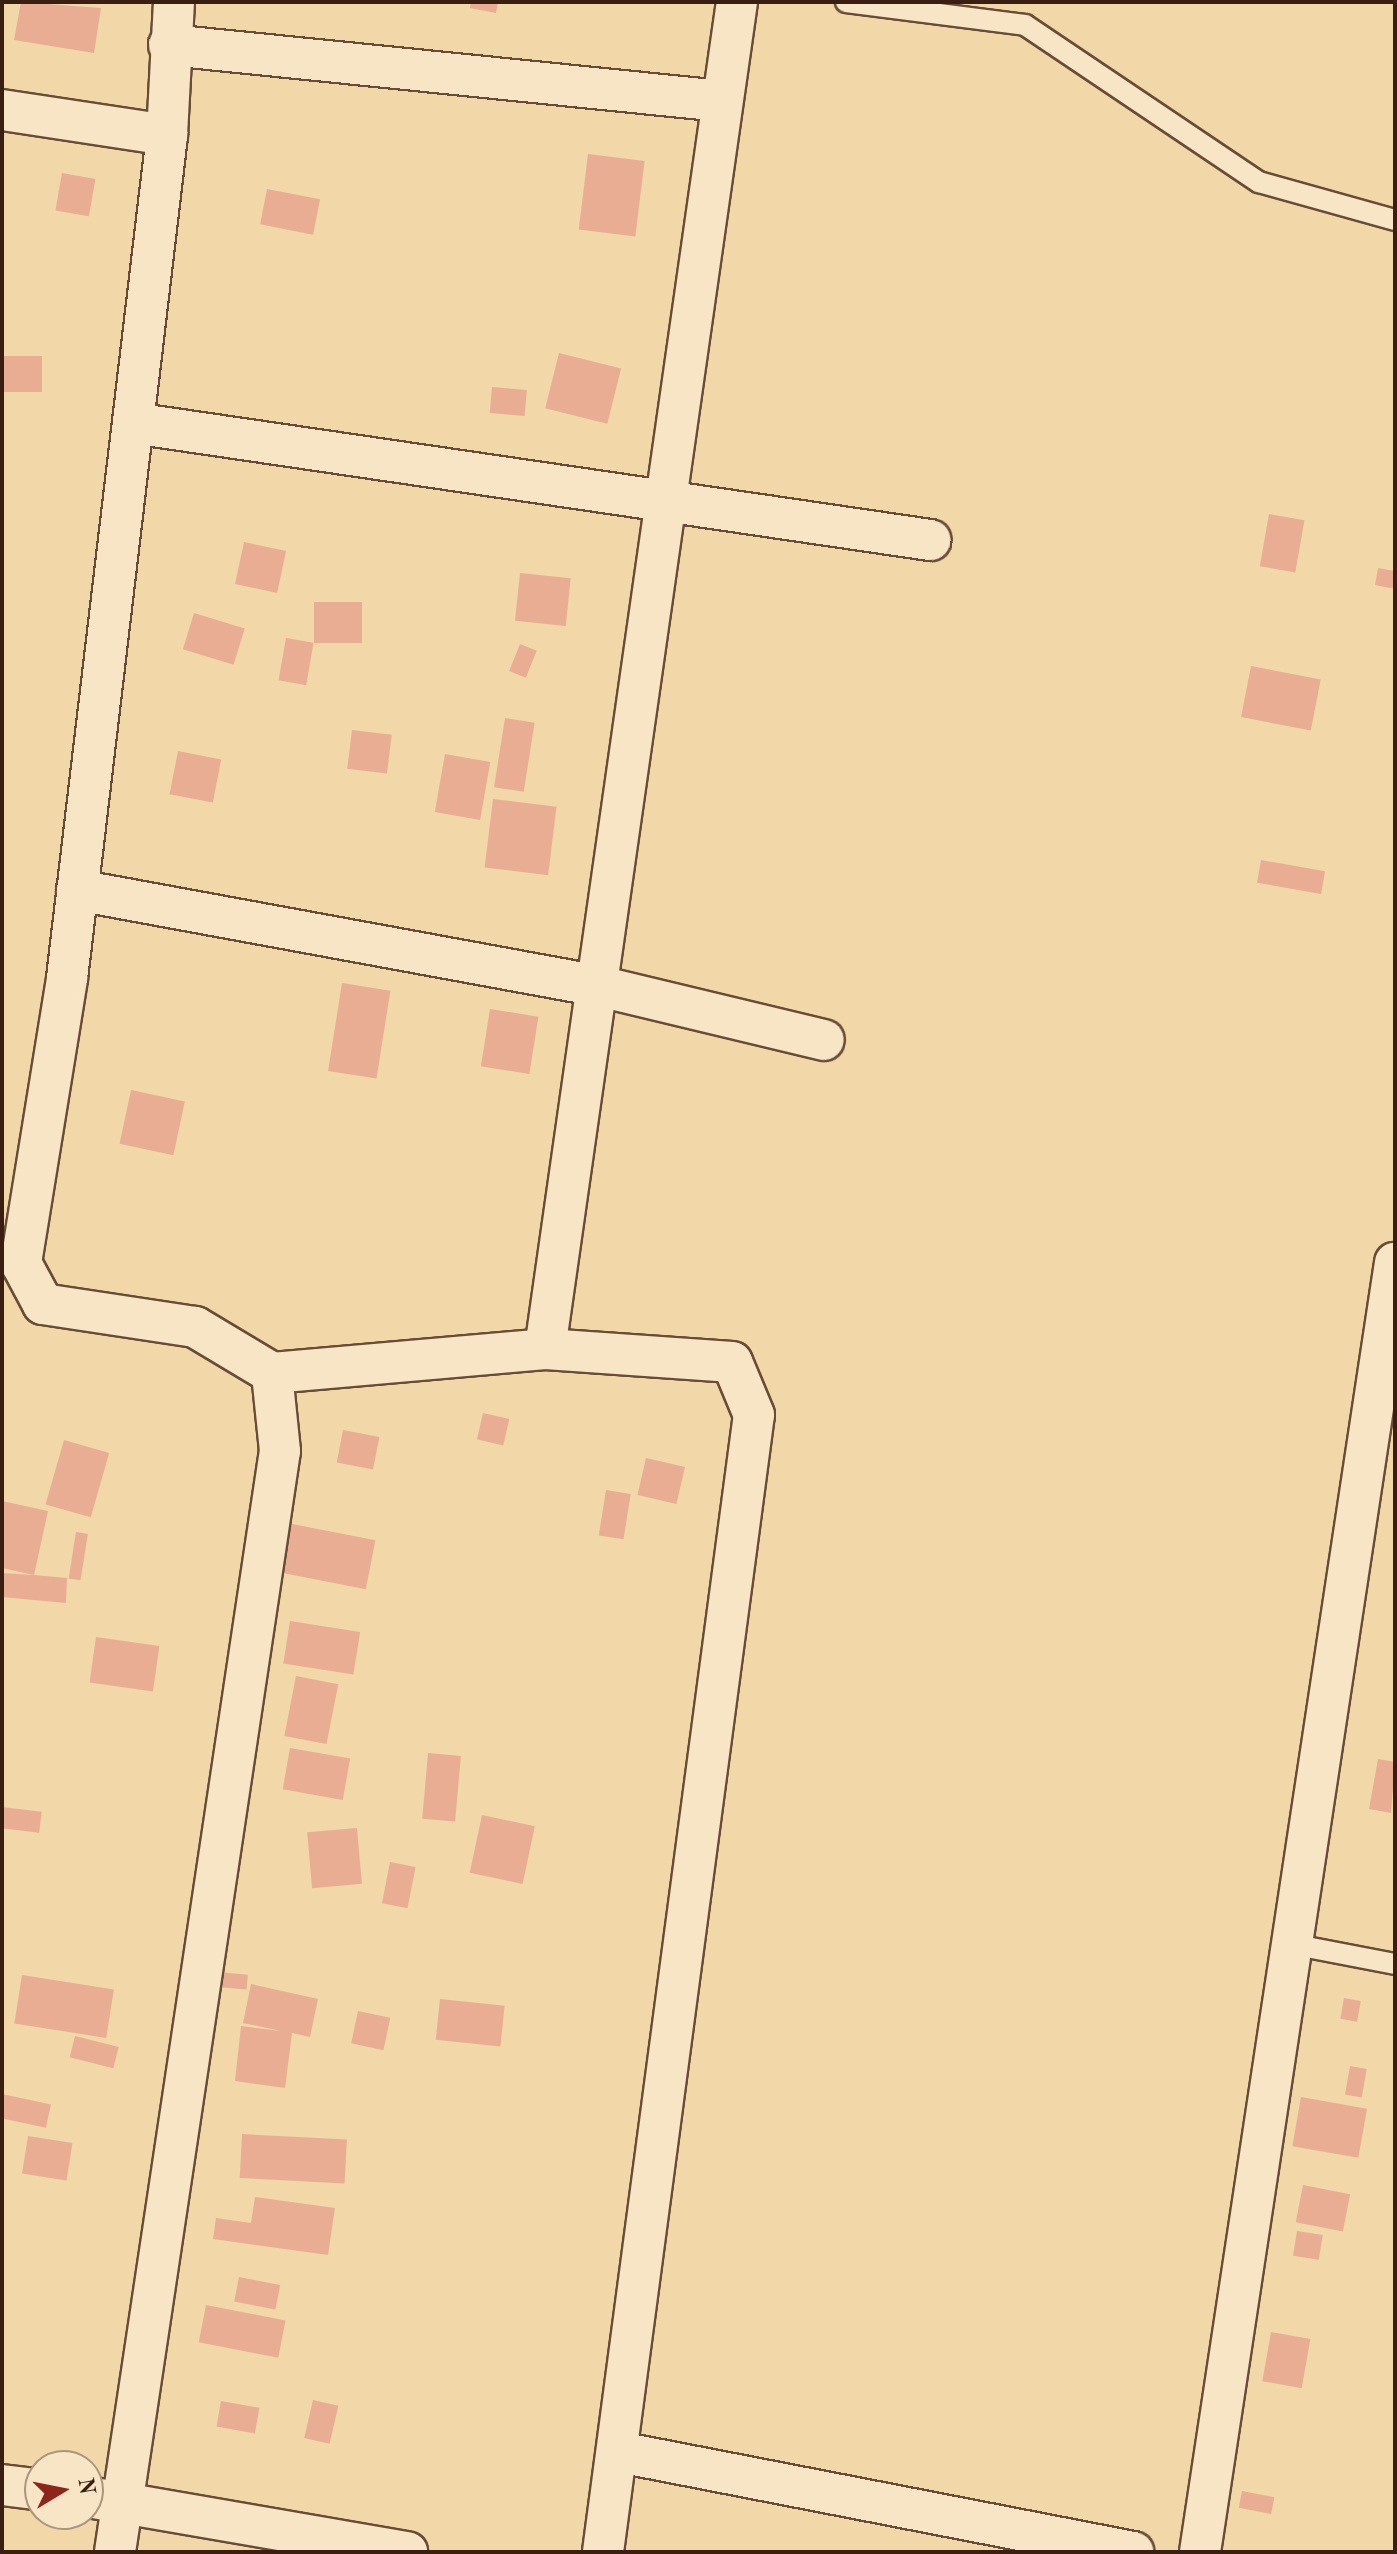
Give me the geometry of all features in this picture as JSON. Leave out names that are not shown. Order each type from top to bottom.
[{"type":"street","points":[[174,2],[169,45],[167,135],[77,890],[11,1265],[43,1304],[195,1327],[272,1373],[545,1349],[732,1362],[754,1415],[619,2452],[603,2552]]},
{"type":"street","points":[[545,1349],[737,2]]},
{"type":"street","points":[[169,45],[721,101]]},
{"type":"street","points":[[2,110],[167,135]]},
{"type":"street","points":[[133,423],[930,540]]},
{"type":"street","points":[[77,890],[599,986],[824,1040]]},
{"type":"street","points":[[1200,2552],[1395,1263]]},
{"type":"street","points":[[115,2552],[105,2499],[280,1451],[272,1373]]},
{"type":"street","points":[[619,2452],[1133,2552]]},
{"type":"street","points":[[2,2485],[24,2488]]},
{"type":"street","points":[[105,2499],[407,2552]]},
{"type":"lane","points":[[846,2],[1025,25],[1259,182],[1395,220]]},
{"type":"lane","points":[[1291,1944],[1395,1964]]},
{"type":"building","points":[[21,2],[101,8],[94,53],[14,40]]},
{"type":"building","points":[[471,2],[498,2],[496,13],[470,8]]},
{"type":"building","points":[[588,154],[645,161],[635,236],[579,229]]},
{"type":"building","points":[[62,173],[95,179],[89,216],[55,210]]},
{"type":"building","points":[[267,189],[320,199],[313,235],[260,224]]},
{"type":"building","points":[[559,353],[621,368],[607,424],[545,408]]},
{"type":"building","points":[[2,356],[42,356],[42,392],[2,392]]},
{"type":"building","points":[[492,387],[527,390],[525,416],[490,413]]},
{"type":"building","points":[[1269,514],[1304,520],[1295,572],[1260,566]]},
{"type":"building","points":[[244,542],[286,551],[277,593],[235,584]]},
{"type":"building","points":[[1378,568],[1395,571],[1395,589],[1375,585]]},
{"type":"building","points":[[520,573],[571,578],[566,626],[515,621]]},
{"type":"building","points":[[314,602],[362,602],[362,643],[314,643]]},
{"type":"building","points":[[194,613],[245,628],[234,665],[183,649]]},
{"type":"building","points":[[286,638],[314,643],[306,685],[279,680]]},
{"type":"building","points":[[520,644],[537,651],[526,678],[509,671]]},
{"type":"building","points":[[1251,666],[1321,680],[1311,731],[1241,717]]},
{"type":"building","points":[[505,718],[535,723],[524,792],[494,787]]},
{"type":"building","points":[[352,730],[392,735],[387,774],[347,769]]},
{"type":"building","points":[[178,751],[221,759],[213,803],[170,794]]},
{"type":"building","points":[[445,754],[490,762],[480,820],[435,812]]},
{"type":"building","points":[[493,799],[557,807],[548,875],[485,867]]},
{"type":"building","points":[[1261,860],[1325,871],[1321,894],[1257,883]]},
{"type":"building","points":[[342,983],[390,991],[376,1079],[328,1071]]},
{"type":"building","points":[[490,1009],[538,1017],[529,1074],[481,1066]]},
{"type":"building","points":[[131,1090],[185,1101],[173,1155],[120,1144]]},
{"type":"building","points":[[483,1413],[509,1419],[503,1445],[477,1439]]},
{"type":"building","points":[[343,1430],[379,1437],[373,1469],[337,1462]]},
{"type":"building","points":[[64,1440],[109,1453],[91,1517],[46,1504]]},
{"type":"building","points":[[646,1458],[685,1467],[676,1504],[637,1495]]},
{"type":"building","points":[[606,1490],[631,1494],[623,1539],[599,1535]]},
{"type":"building","points":[[2,1501],[48,1511],[34,1575],[2,1568]]},
{"type":"building","points":[[287,1523],[375,1540],[366,1589],[277,1572]]},
{"type":"building","points":[[76,1532],[88,1534],[80,1580],[69,1578]]},
{"type":"building","points":[[2,1573],[67,1578],[66,1603],[2,1597]]},
{"type":"building","points":[[290,1621],[360,1632],[353,1675],[283,1663]]},
{"type":"building","points":[[96,1637],[159,1646],[153,1691],[90,1683]]},
{"type":"building","points":[[296,1676],[338,1684],[327,1744],[284,1736]]},
{"type":"building","points":[[290,1748],[350,1759],[343,1800],[283,1789]]},
{"type":"building","points":[[428,1753],[461,1756],[455,1822],[422,1819]]},
{"type":"building","points":[[1378,1759],[1395,1762],[1391,1813],[1369,1809]]},
{"type":"building","points":[[2,1807],[42,1812],[39,1833],[2,1828]]},
{"type":"building","points":[[482,1815],[535,1826],[523,1884],[470,1873]]},
{"type":"building","points":[[357,1828],[362,1884],[312,1888],[307,1832]]},
{"type":"building","points":[[390,1862],[416,1867],[408,1908],[382,1903]]},
{"type":"building","points":[[206,1971],[248,1975],[247,1990],[205,1986]]},
{"type":"building","points":[[22,1975],[114,1990],[106,2038],[14,2023]]},
{"type":"building","points":[[251,1984],[318,1999],[310,2037],[292,2033],[285,2088],[235,2081],[241,2026],[281,2031],[243,2023]]},
{"type":"building","points":[[1344,1998],[1361,2001],[1357,2022],[1340,2019]]},
{"type":"building","points":[[440,1999],[505,2006],[500,2047],[436,2040]]},
{"type":"building","points":[[358,2011],[390,2018],[383,2050],[351,2043]]},
{"type":"building","points":[[75,2036],[119,2047],[113,2068],[70,2057]]},
{"type":"building","points":[[1350,2066],[1367,2069],[1362,2098],[1345,2095]]},
{"type":"building","points":[[2,2094],[51,2104],[46,2128],[2,2119]]},
{"type":"building","points":[[1301,2097],[1367,2109],[1358,2158],[1292,2146]]},
{"type":"building","points":[[242,2134],[347,2139],[345,2183],[240,2178]]},
{"type":"building","points":[[28,2136],[72,2143],[67,2181],[22,2174]]},
{"type":"building","points":[[1303,2185],[1350,2194],[1343,2231],[1296,2222]]},
{"type":"building","points":[[255,2197],[335,2208],[328,2255],[213,2239],[216,2218],[251,2223]]},
{"type":"building","points":[[1297,2231],[1323,2235],[1319,2260],[1293,2256]]},
{"type":"building","points":[[239,2277],[280,2285],[275,2310],[234,2302]]},
{"type":"building","points":[[206,2305],[286,2320],[278,2358],[199,2342]]},
{"type":"building","points":[[1271,2332],[1310,2339],[1302,2388],[1262,2381]]},
{"type":"building","points":[[313,2400],[338,2406],[330,2444],[304,2438]]},
{"type":"building","points":[[221,2401],[259,2408],[255,2433],[216,2427]]},
{"type":"building","points":[[1242,2491],[1274,2497],[1271,2514],[1239,2508]]}]
